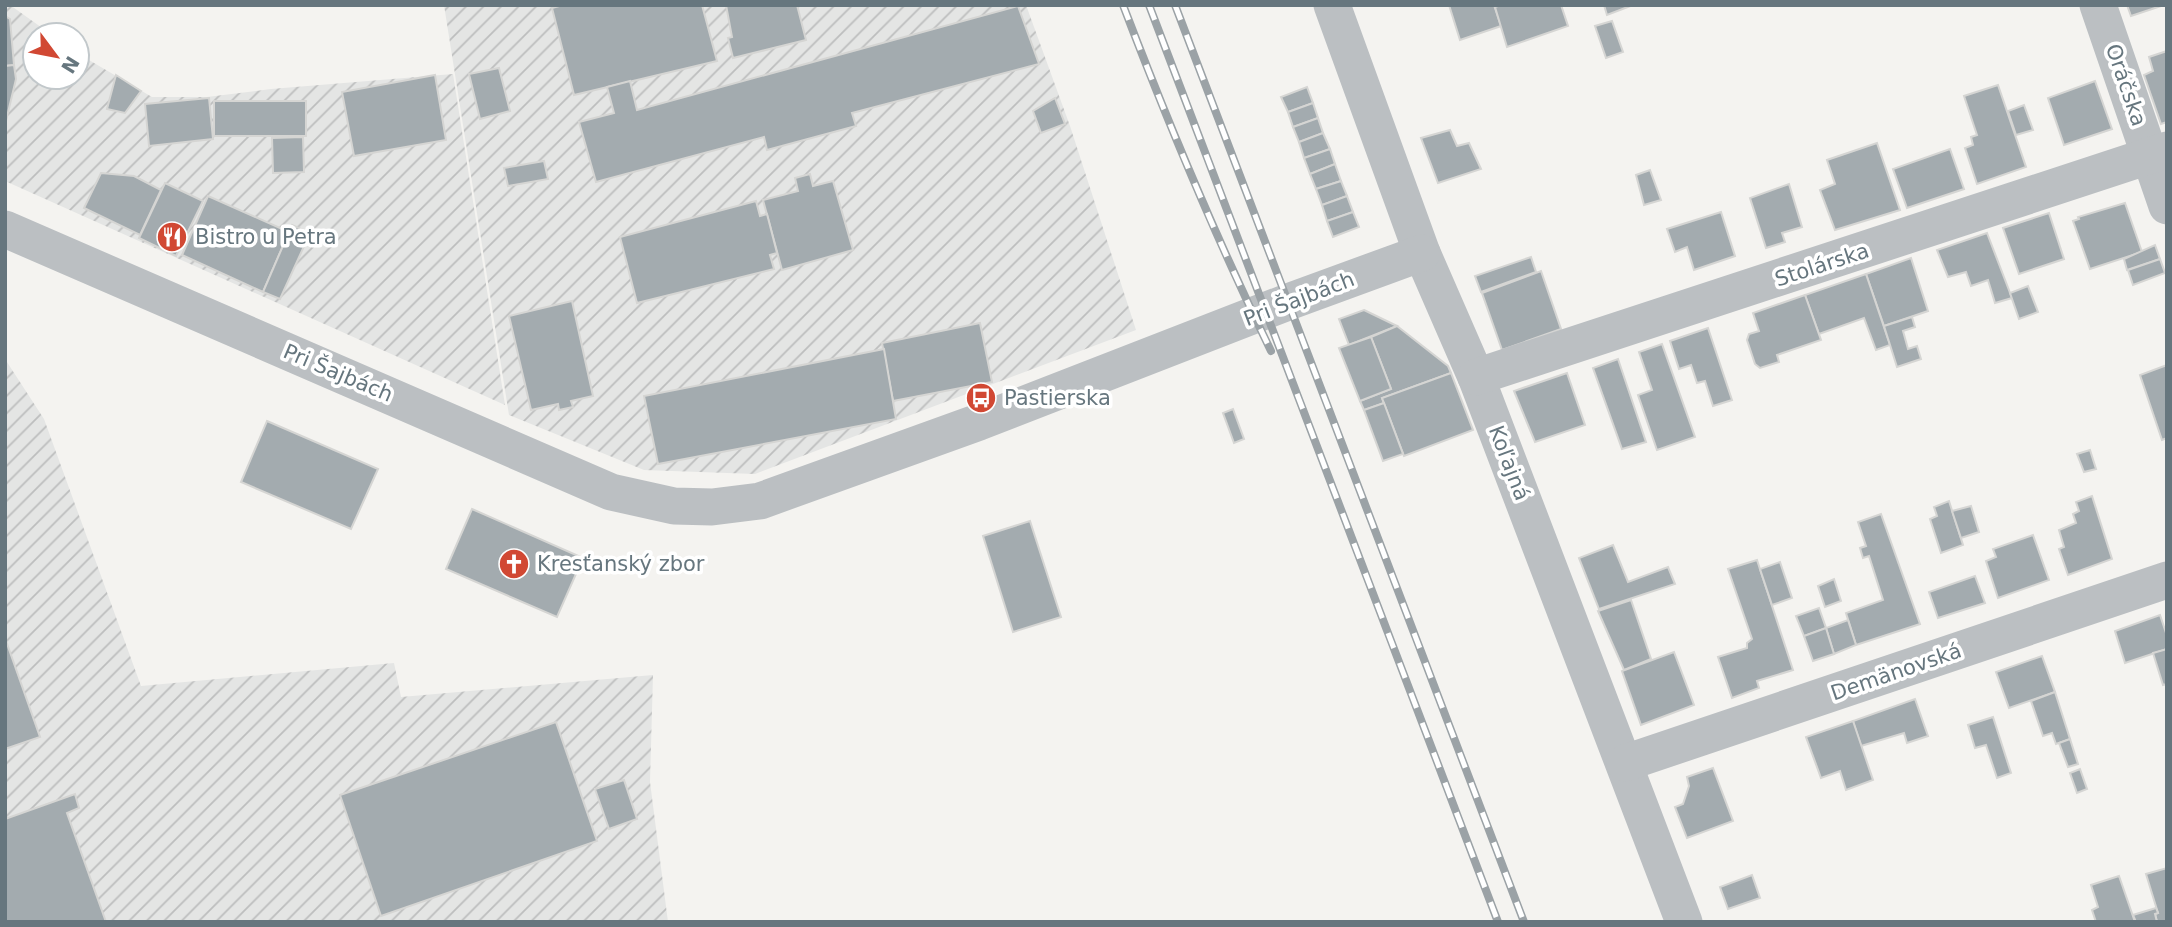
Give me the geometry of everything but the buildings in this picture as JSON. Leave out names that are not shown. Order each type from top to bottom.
[{"type":"street","name":"Oráčska","points":[[2098,5],[2159,153],[2167,206]]},
{"type":"street","name":"Koľajná","points":[[1338,7],[1422,253],[1476,377],[1684,922]]},
{"type":"street","name":"Stolárska","points":[[1476,377],[2159,153]]},
{"type":"street","name":"Pri Šajbách","points":[[5,229],[611,492],[674,506],[712,507],[760,501],[979,422],[1422,253]]},
{"type":"street","name":"Demänovská","points":[[1625,763],[2167,580]]},
{"type":"shaded area","points":[[5,5],[10,5],[32,21],[21,21],[21,91],[91,91],[91,61],[152,97],[207,97],[453,74],[505,405],[5,181]]},
{"type":"shaded area","points":[[444,5],[1026,5],[1070,126],[1136,330],[755,474],[644,470],[509,415]]},
{"type":"shaded area","points":[[5,359],[44,419],[141,686],[394,663],[401,697],[653,675],[650,782],[668,922],[5,922]]},
{"type":"railway","points":[[1123,5],[1193,180],[1271,351]]},
{"type":"railway","points":[[1149,5],[1498,922]]},
{"type":"railway","points":[[1175,5],[1524,922]]},
{"type":"place","name":"Bistro u Petra","points":[[172,237]]},
{"type":"place","name":"Pastierska","points":[[981,398]]},
{"type":"place","name":"Kresťanský zbor","points":[[514,564]]}]
